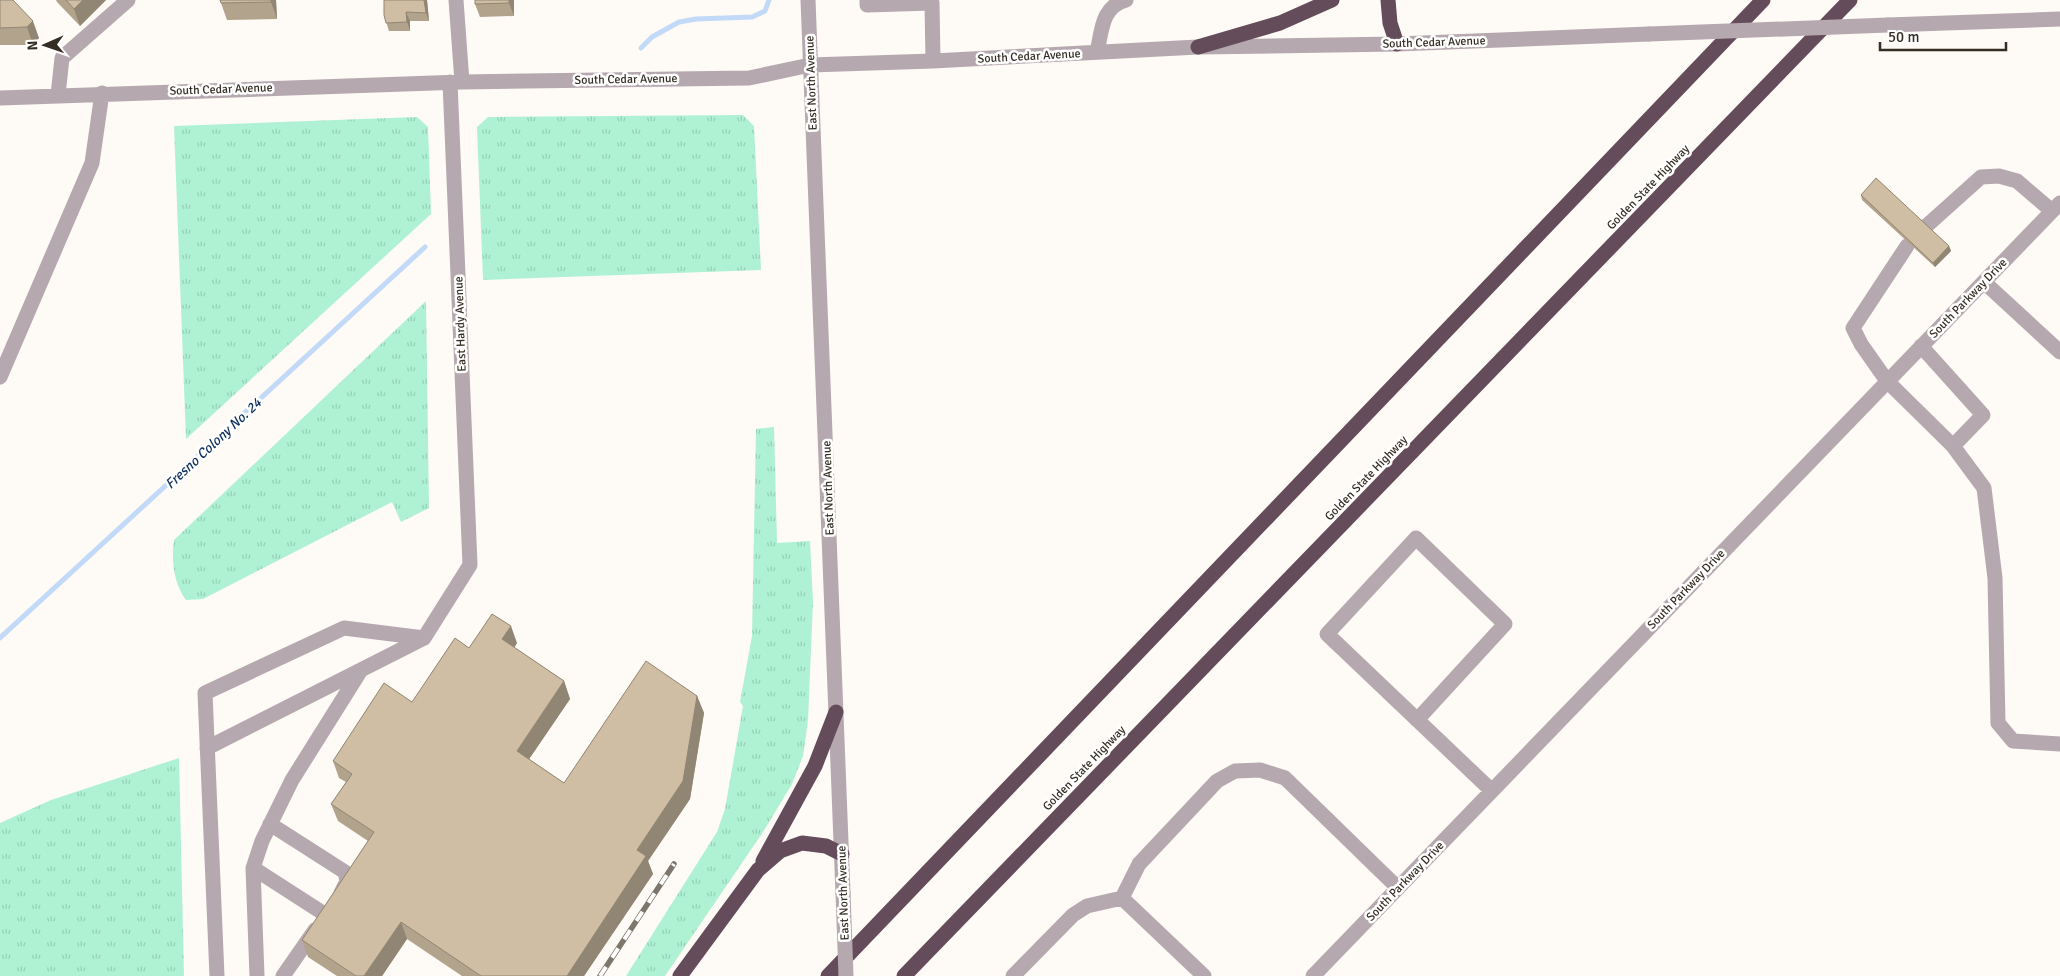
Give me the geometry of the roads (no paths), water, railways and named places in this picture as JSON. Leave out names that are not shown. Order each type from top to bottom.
[{"type":"highway","points":[[1198,47],[1280,24],[1332,0]]},
{"type":"highway","points":[[1388,0],[1390,23],[1397,44]]},
{"type":"highway","points":[[828,976],[1763,0]]},
{"type":"highway","name":"Golden State Highway","points":[[904,976],[1850,0]]},
{"type":"highway","points":[[680,976],[758,870],[815,766],[836,712]]},
{"type":"highway","points":[[758,870],[780,851],[802,843],[826,846],[842,854]]},
{"type":"street","points":[[58,95],[62,58],[128,0]]},
{"type":"street","name":"East Hardy Avenue","points":[[424,638],[470,565],[456,82],[456,0]]},
{"type":"street","name":"East North Avenue","points":[[808,0],[846,976]]},
{"type":"street","points":[[867,0],[867,4],[932,2],[932,61]]},
{"type":"street","points":[[1097,52],[1107,12],[1120,2],[1126,0]]},
{"type":"street","name":"South Cedar Avenue","points":[[0,98],[456,82],[749,78],[810,65],[932,61],[1198,47],[1397,44],[2060,19]]},
{"type":"street","points":[[0,377],[92,163],[102,93]]},
{"type":"street","points":[[1923,229],[1981,177],[1999,176],[2017,181],[2056,207]]},
{"type":"street","name":"South Parkway Drive","points":[[1313,976],[2056,207]]},
{"type":"street","points":[[1907,246],[1854,328],[1861,344],[1887,380],[1953,446],[1984,488],[1995,578],[1998,723],[2013,741],[2060,744]]},
{"type":"street","points":[[1984,282],[2060,352]]},
{"type":"street","points":[[1921,346],[1982,415],[1953,446]]},
{"type":"street","points":[[1417,720],[1505,624],[1416,538],[1328,634],[1417,720],[1492,792]]},
{"type":"street","points":[[217,976],[205,693],[344,628],[424,638]]},
{"type":"street","points":[[207,748],[424,638]]},
{"type":"street","points":[[257,976],[253,868],[262,840],[292,780],[361,670]]},
{"type":"street","points":[[1122,898],[1139,864],[1160,840],[1217,781],[1235,771],[1244,770],[1260,770],[1285,778],[1398,888]]},
{"type":"street","points":[[270,824],[344,872],[347,881],[326,915],[283,976]]},
{"type":"street","points":[[253,868],[326,915]]},
{"type":"street","points":[[1013,976],[1074,915],[1087,906],[1122,898]]},
{"type":"street","points":[[1122,898],[1204,976]]},
{"type":"waterway","name":"Fresno Colony No. 24","points":[[641,48],[652,37],[679,22],[696,19],[752,17],[765,11],[769,0]]},
{"type":"waterway","name":"Fresno Colony No. 24","points":[[0,638],[425,247]]},
{"type":"railway","points":[[600,976],[674,864]]}]
